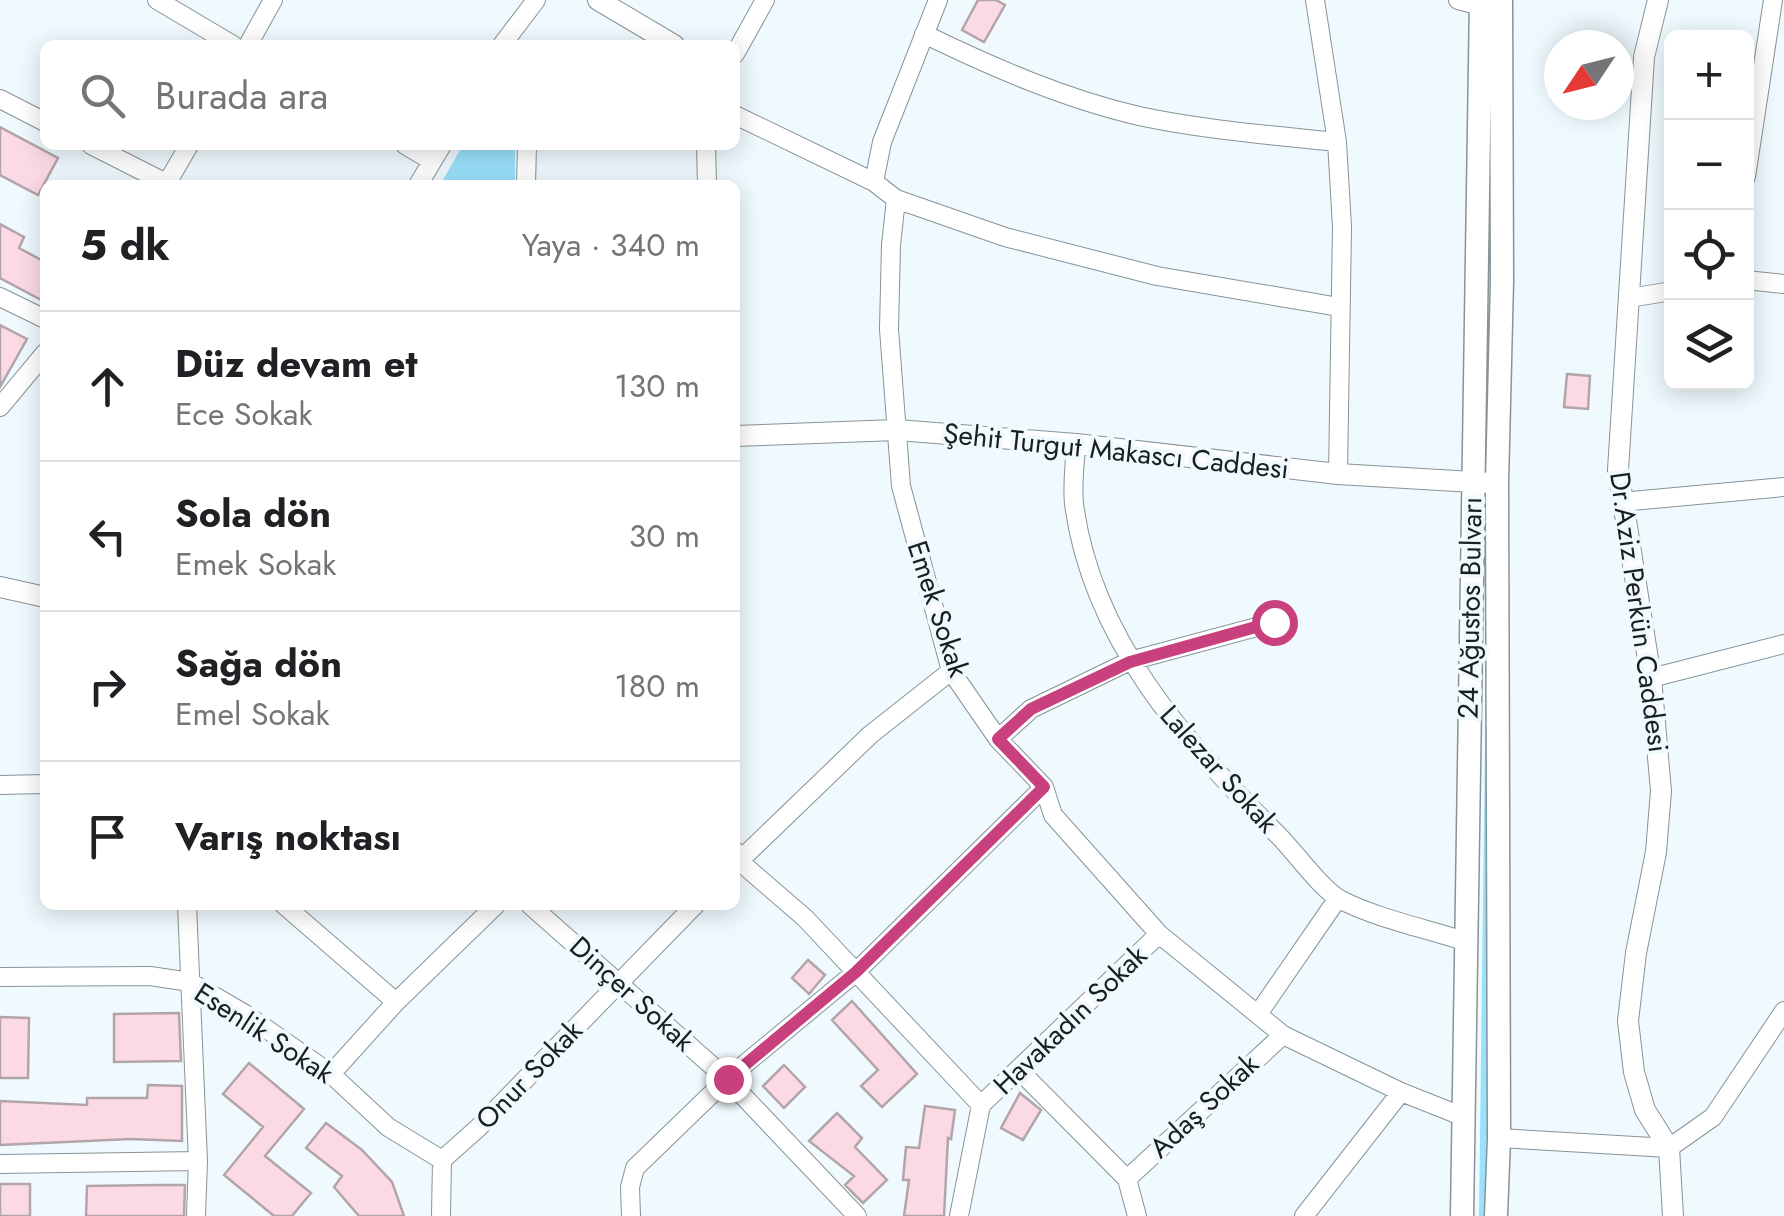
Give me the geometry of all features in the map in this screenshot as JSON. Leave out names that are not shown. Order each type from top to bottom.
[{"type":"main road","name":"24 Ağustos Bulvarı","points":[[1462,1216],[1480,2]]},
{"type":"main road","name":"24 Ağustos Bulvarı","points":[[1480,2],[1502,262],[1497,483],[1496,1216]]},
{"type":"street","points":[[157,0],[225,40]]},
{"type":"street","points":[[251,40],[273,0]]},
{"type":"street","points":[[506,40],[536,0]]},
{"type":"street","points":[[598,0],[666,40]]},
{"type":"street","points":[[740,45],[765,0]]},
{"type":"street","points":[[874,182],[882,142],[938,0]]},
{"type":"street","points":[[1315,0],[1337,142],[1342,227],[1338,474]]},
{"type":"street","name":"Dr.Aziz Perkün Caddesi","points":[[1658,0],[1644,57],[1618,470],[1620,502],[1651,678],[1660,819],[1628,1022],[1634,1072],[1645,1110],[1669,1148],[1673,1216]]},
{"type":"street","points":[[1754,125],[1773,0]]},
{"type":"street","points":[[518,23],[521,40]]},
{"type":"street","points":[[924,34],[971,57],[1138,116],[1337,142]]},
{"type":"street","points":[[0,100],[40,120]]},
{"type":"street","points":[[740,116],[874,182],[896,199],[1005,237],[1156,276],[1339,307]]},
{"type":"street","points":[[101,150],[160,180]]},
{"type":"street","points":[[170,180],[186,150]]},
{"type":"street","points":[[526,150],[526,180]]},
{"type":"street","points":[[706,150],[706,180]]},
{"type":"street","points":[[421,180],[437,153]]},
{"type":"street","name":"Emek Sokak","points":[[896,199],[889,330],[901,486],[951,671],[998,739],[1044,787],[1054,815],[1159,934],[1282,1035],[1464,1118]]},
{"type":"street","points":[[1754,281],[1784,284]]},
{"type":"street","points":[[1628,298],[1664,292]]},
{"type":"street","points":[[0,298],[40,317]]},
{"type":"street","points":[[0,407],[40,359]]},
{"type":"street","name":"Şehit Turgut Makascı Caddesi","points":[[740,436],[897,430],[1076,444],[1338,474],[1497,483]]},
{"type":"street","name":"Lalezar Sokak","points":[[1076,444],[1074,502],[1085,554],[1105,610],[1130,662],[1203,758],[1338,898],[1464,941]]},
{"type":"street","points":[[1620,502],[1784,487]]},
{"type":"street","points":[[0,586],[40,596]]},
{"type":"street","points":[[998,739],[1031,709],[1130,662],[1274,622]]},
{"type":"street","points":[[1651,678],[1784,644]]},
{"type":"street","points":[[740,855],[870,735],[951,671]]},
{"type":"street","points":[[0,785],[40,784]]},
{"type":"street","points":[[631,1216],[630,1186],[635,1168],[728,1079],[856,972],[1044,787]]},
{"type":"street","points":[[740,862],[805,918],[980,1105],[959,1216]]},
{"type":"street","name":"Adaş Sokak","points":[[1258,1014],[1338,898]]},
{"type":"street","points":[[187,910],[198,1161],[196,1216]]},
{"type":"street","points":[[290,910],[396,1002]]},
{"type":"street","points":[[331,1074],[396,1002],[491,910]]},
{"type":"street","name":"Dinçer Sokak","points":[[536,910],[728,1079],[856,1216]]},
{"type":"street","name":"Onur Sokak","points":[[442,1160],[478,1128],[690,910]]},
{"type":"street","name":"Havakadın Sokak","points":[[980,1105],[1159,934]]},
{"type":"street","name":"Esenlik Sokak","points":[[0,977],[150,976],[190,982],[245,1014],[331,1074],[388,1127],[442,1160]]},
{"type":"street","points":[[1499,1138],[1669,1148],[1713,1118],[1784,1012]]},
{"type":"street","name":"Adaş Sokak","points":[[1127,1179],[1282,1035]]},
{"type":"street","points":[[1018,1070],[1127,1179],[1137,1216]]},
{"type":"street","points":[[1304,1216],[1400,1092]]},
{"type":"street","points":[[441,1216],[442,1160]]},
{"type":"street","points":[[0,1164],[198,1161]]},
{"type":"shaded area","points":[[460,150],[515,150],[515,180],[443,180]]},
{"type":"shaded area","points":[[1488,506],[1488,1216],[1479,1216]]},
{"type":"building","points":[[978,0],[996,0],[1005,5],[984,42],[962,30]]},
{"type":"building","points":[[0,127],[58,158],[46,180],[40,180],[38,195],[0,175]]},
{"type":"building","points":[[0,224],[24,237],[19,248],[40,259],[40,299],[0,278]]},
{"type":"building","points":[[0,325],[27,339],[0,387]]},
{"type":"building","points":[[1567,374],[1590,376],[1588,409],[1564,407]]},
{"type":"building","points":[[808,960],[825,975],[809,994],[792,978]]},
{"type":"building","points":[[852,1001],[917,1074],[882,1107],[861,1086],[878,1070],[832,1020]]},
{"type":"building","points":[[179,1013],[181,1061],[114,1062],[114,1014]]},
{"type":"building","points":[[0,1017],[29,1018],[28,1078],[0,1078]]},
{"type":"building","points":[[249,1063],[304,1109],[265,1156],[311,1193],[292,1216],[274,1216],[224,1175],[263,1127],[223,1094]]},
{"type":"building","points":[[784,1065],[805,1087],[784,1108],[763,1086]]},
{"type":"building","points":[[148,1085],[182,1086],[182,1141],[131,1139],[0,1145],[0,1101],[87,1105],[87,1098],[147,1098]]},
{"type":"building","points":[[1020,1093],[1041,1110],[1023,1140],[1001,1128]]},
{"type":"building","points":[[925,1106],[955,1110],[951,1139],[948,1138],[944,1216],[904,1216],[909,1180],[903,1180],[906,1147],[919,1148]]},
{"type":"building","points":[[837,1113],[862,1138],[855,1147],[887,1180],[863,1203],[845,1185],[854,1176],[809,1141]]},
{"type":"building","points":[[326,1123],[362,1150],[392,1182],[404,1216],[359,1216],[334,1187],[342,1176],[306,1148]]},
{"type":"building","points":[[0,1184],[30,1184],[30,1216],[0,1216]]},
{"type":"building","points":[[185,1185],[184,1216],[86,1216],[87,1186]]},
{"type":"route","points":[[728,1079],[856,972],[1044,787],[998,739],[1031,709],[1130,662],[1274,622]]}]
